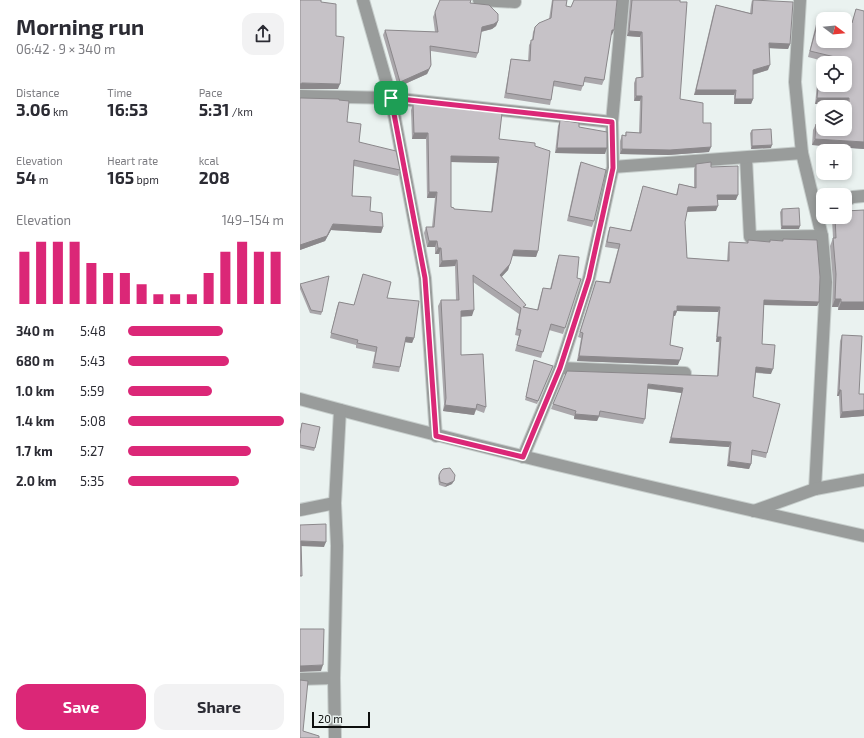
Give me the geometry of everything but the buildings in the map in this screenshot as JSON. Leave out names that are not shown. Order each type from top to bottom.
[{"type":"street","points":[[363,0],[391,98],[425,278],[436,436]]},
{"type":"street","points":[[486,0],[515,2]]},
{"type":"street","points":[[523,457],[560,368],[589,278],[613,168],[612,122],[623,0]]},
{"type":"street","points":[[800,0],[795,82],[802,153],[816,200]]},
{"type":"street","points":[[300,96],[391,98],[612,122]]},
{"type":"street","points":[[613,168],[802,153]]},
{"type":"street","points":[[746,158],[750,237],[822,236]]},
{"type":"street","points":[[852,198],[864,196]]},
{"type":"street","points":[[815,489],[826,282],[821,224]]},
{"type":"street","points":[[560,368],[685,373]]},
{"type":"street","points":[[300,399],[436,436],[864,536]]},
{"type":"street","points":[[335,738],[334,678],[337,546],[336,503],[340,410]]},
{"type":"street","points":[[754,511],[815,489],[864,480]]},
{"type":"street","points":[[300,510],[336,503]]},
{"type":"street","points":[[300,679],[334,678]]},
{"type":"route","points":[[391,98],[612,122],[613,168],[589,278],[560,368],[523,457],[436,436],[425,278],[391,98]]}]
